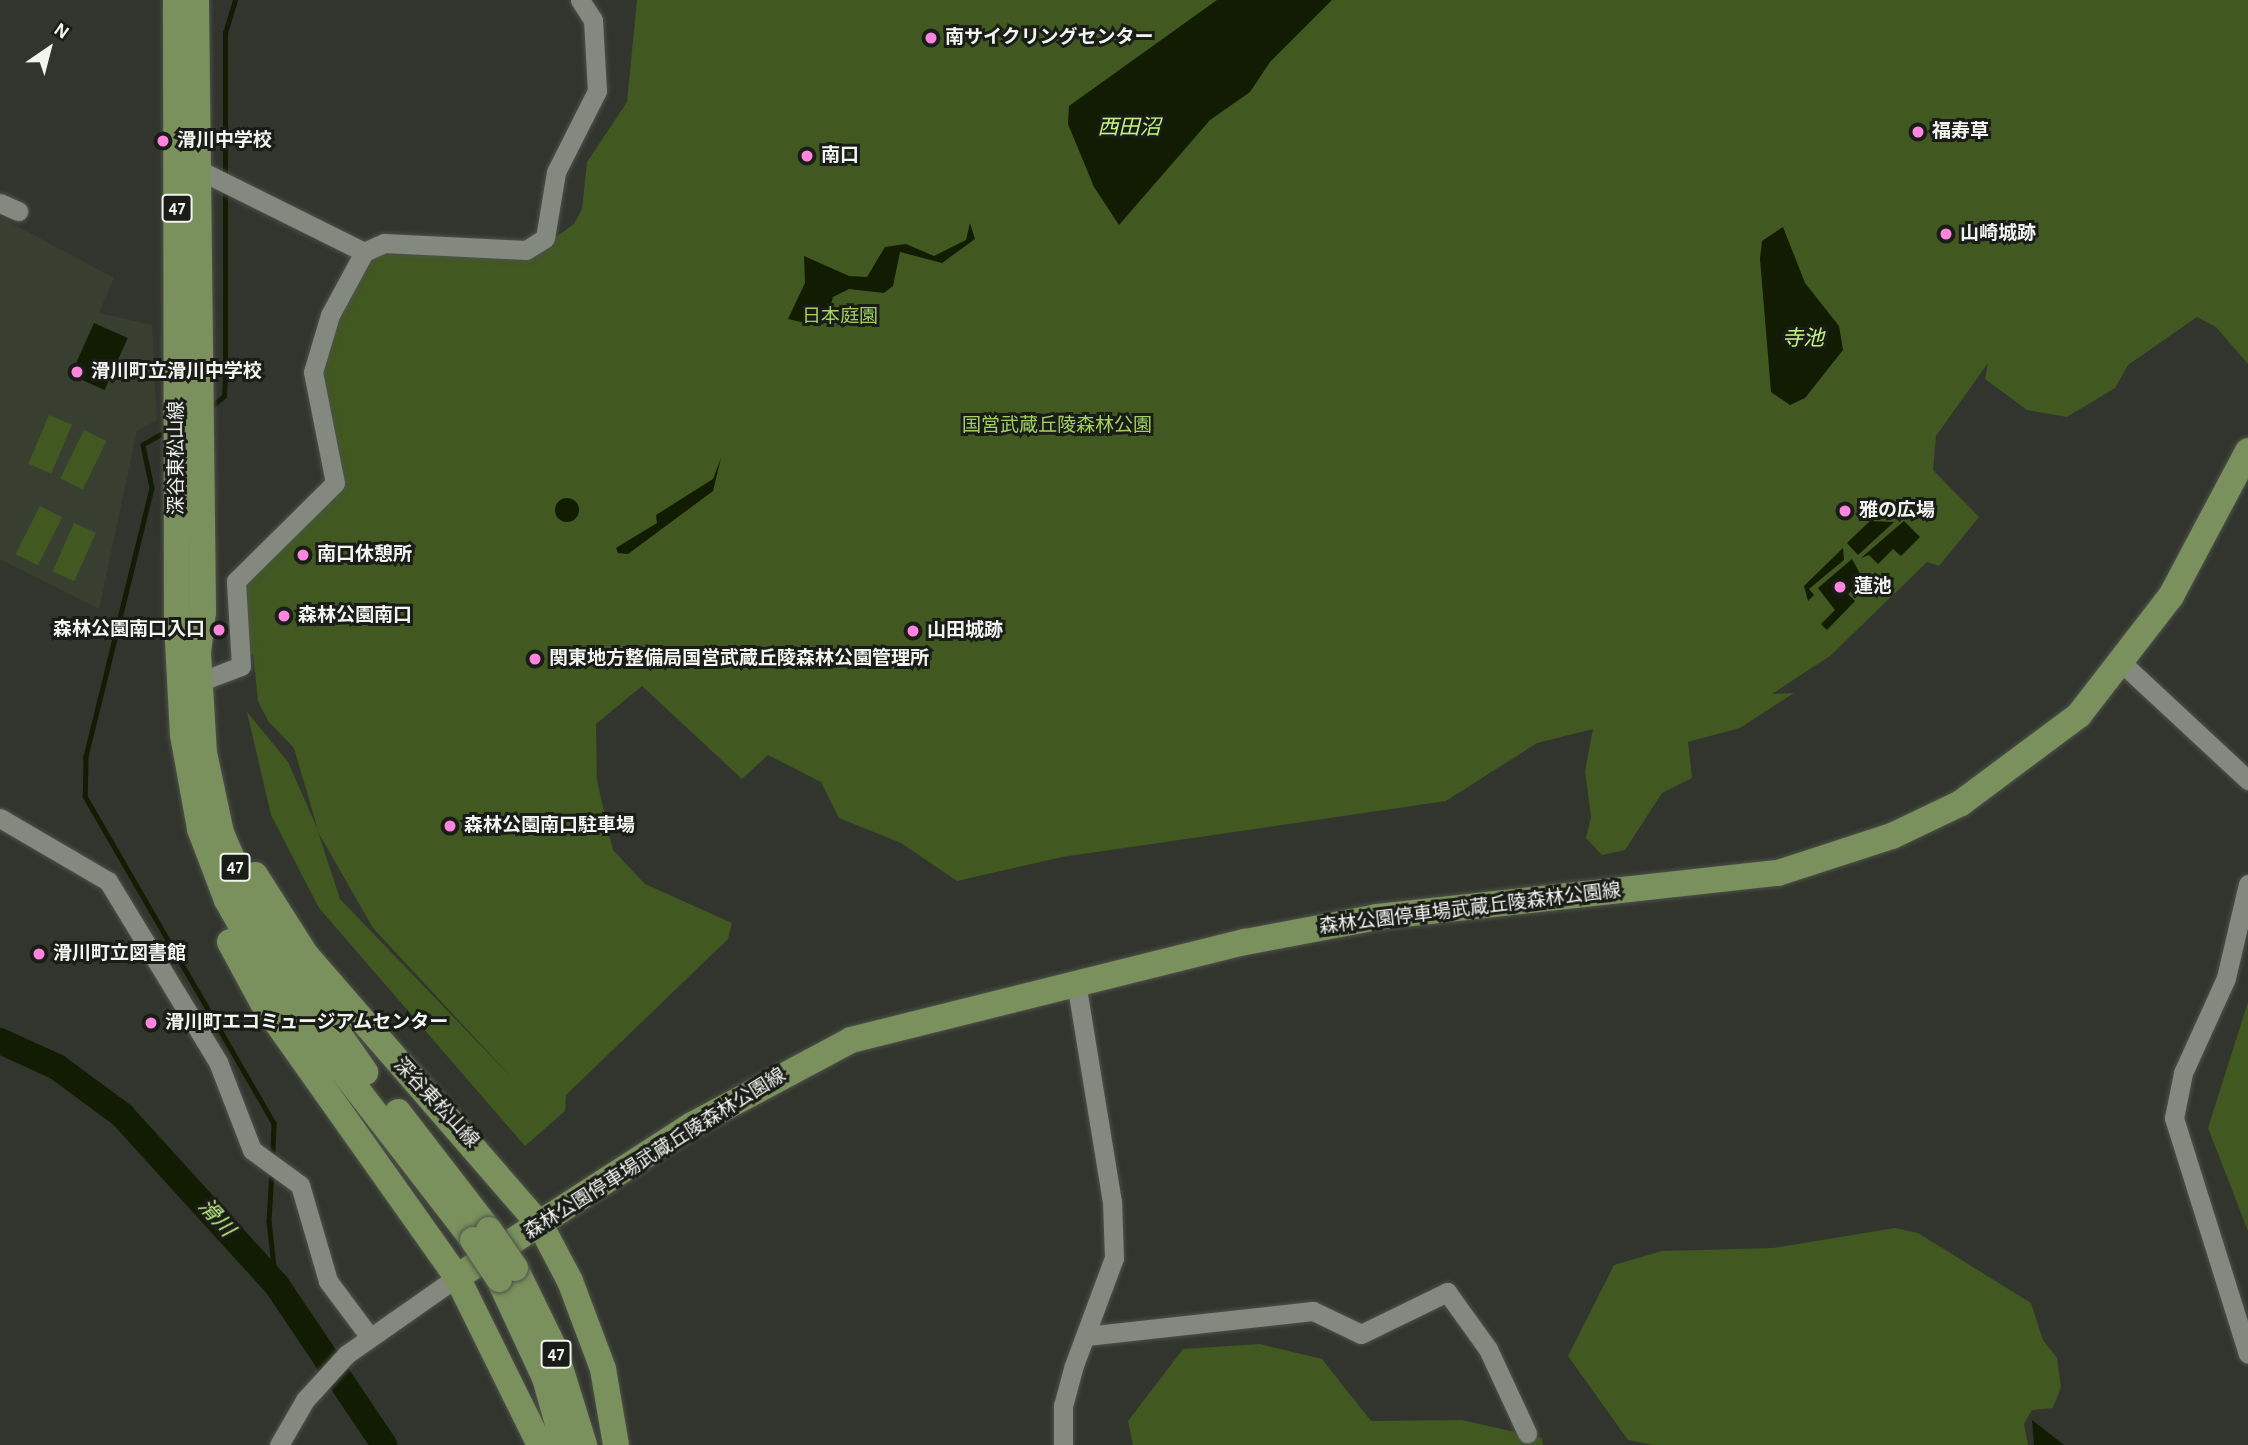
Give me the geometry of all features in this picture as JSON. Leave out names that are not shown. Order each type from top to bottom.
[{"type":"main road","name":"深谷東松山線","points":[[176,0],[207,174]]},
{"type":"main road","name":"深谷東松山線","points":[[196,0],[207,174],[188,422],[177,622],[167,715],[171,758],[207,892],[264,1003],[457,1277],[491,1335],[540,1445]]},
{"type":"main road","name":"深谷東松山線","points":[[188,422],[206,679],[226,802],[271,905],[306,956],[541,1226],[595,1346],[615,1445]]},
{"type":"main road","name":"森林公園停車場武蔵丘陵森林公園線","points":[[457,1277],[541,1226],[692,1125],[839,1046],[1076,982],[1377,917],[1778,873],[1838,857],[1961,803],[2038,750],[2123,664],[2171,596],[2248,451]]},
{"type":"main road","name":"深谷東松山線","points":[[203,612],[198,653],[204,753],[222,833],[245,892],[314,1005],[481,1235],[554,1348],[584,1445]]},
{"type":"main road","name":"深谷東松山線","points":[[177,622],[191,791],[227,900],[306,1029],[481,1235]]},
{"type":"main road","name":"深谷東松山線","points":[[507,1273],[545,1378],[564,1445]]},
{"type":"street","points":[[206,679],[241,666],[236,581],[335,484],[313,372],[330,315],[364,252],[384,243],[476,250],[539,246],[556,172],[597,91],[593,20],[580,0]]},
{"type":"street","points":[[207,174],[364,252]]},
{"type":"street","points":[[0,203],[19,211]]},
{"type":"street","points":[[2123,664],[2248,780]]},
{"type":"street","points":[[0,818],[108,881],[218,1062],[252,1150],[300,1185],[328,1280],[362,1342]]},
{"type":"street","points":[[2248,884],[2226,978],[2183,1073],[2174,1118],[2248,1354]]},
{"type":"street","points":[[1063,1445],[1063,1406],[1086,1336],[1108,1287],[1115,1234],[1076,982]]},
{"type":"street","points":[[279,1445],[305,1400],[362,1342],[457,1277]]},
{"type":"street","points":[[1086,1336],[1313,1311],[1362,1334],[1447,1292],[1488,1349],[1527,1433]]},
{"type":"shaded area","name":"滑川町立滑川中学校","points":[[0,217],[114,278],[99,313],[152,325],[157,420],[137,431],[99,609],[0,559]]},
{"type":"green space","name":"国営武蔵丘陵森林公園","points":[[637,0],[2248,0],[2248,364],[2216,327],[2197,317],[2128,365],[2115,388],[2067,417],[2027,410],[1985,379],[1988,363],[1936,436],[1933,470],[1979,517],[1939,566],[1927,562],[1830,656],[1772,694],[1794,693],[1740,728],[1688,742],[1692,778],[1662,793],[1625,850],[1602,855],[1586,838],[1591,817],[1585,771],[1593,729],[1537,743],[1446,801],[1062,857],[957,881],[901,843],[839,818],[821,782],[768,755],[742,779],[642,686],[596,724],[597,781],[613,850],[645,884],[732,923],[728,939],[566,1095],[565,1111],[525,1146],[319,908],[271,815],[247,712],[288,762],[318,830],[294,748],[268,721],[258,701],[253,654],[244,654],[246,578],[342,489],[317,378],[330,333],[367,258],[387,248],[532,254],[574,224],[582,209],[587,162],[627,102]],"holes":[[[318,832],[373,928],[512,1078],[340,899]]]},
{"type":"green space","points":[[49,415],[72,425],[51,474],[28,464]]},
{"type":"green space","points":[[84,430],[106,441],[83,489],[60,479]]},
{"type":"green space","points":[[40,506],[62,517],[38,565],[15,554]]},
{"type":"green space","points":[[74,523],[96,533],[74,581],[52,571]]},
{"type":"green space","points":[[2248,1002],[2248,1231],[2208,1128]]},
{"type":"green space","points":[[1895,1228],[1918,1233],[2031,1303],[2043,1340],[2057,1358],[2061,1387],[2053,1408],[2032,1410],[2024,1424],[2028,1445],[1653,1445],[1628,1440],[1568,1356],[1614,1265],[1662,1251],[1773,1248]]},
{"type":"green space","points":[[1260,1344],[1322,1359],[1371,1421],[1462,1420],[1542,1438],[1543,1445],[1133,1445],[1128,1421],[1183,1349]]},
{"type":"water","name":"西田沼","points":[[1217,0],[1332,0],[1270,62],[1250,92],[1210,120],[1119,225],[1094,187],[1068,124],[1069,106]]},
{"type":"water","points":[[970,223],[975,239],[942,263],[900,252],[893,286],[884,293],[849,289],[833,297],[828,315],[814,325],[788,319],[805,283],[804,256],[849,276],[867,277],[885,247],[906,244],[934,256],[966,240]]},
{"type":"water","name":"寺池","points":[[1783,227],[1805,283],[1839,326],[1843,350],[1805,398],[1790,405],[1771,392],[1760,259],[1762,241]]},
{"type":"water","points":[[94,323],[128,338],[105,390],[71,375]]},
{"type":"water","points":[[721,458],[713,491],[628,554],[618,553],[616,548],[657,523],[656,515],[713,479]]},
{"type":"water","points":[[567,498],[576,501],[579,510],[576,519],[567,522],[558,519],[555,510],[558,501]]},
{"type":"water","points":[[1870,521],[1894,522],[1858,555],[1847,543]]},
{"type":"water","points":[[1904,521],[1920,537],[1901,556],[1893,549],[1878,564],[1869,555],[1861,558]]},
{"type":"water","points":[[1843,548],[1844,560],[1809,589],[1814,595],[1808,601],[1804,586]]},
{"type":"water","points":[[1852,559],[1863,579],[1848,594],[1855,601],[1827,630],[1821,624],[1835,610],[1818,588]]},
{"type":"water","points":[[2032,1420],[2064,1445],[2034,1445]]},
{"type":"waterway","points":[[225,176],[225,33],[235,0]]},
{"type":"waterway","points":[[210,408],[224,396],[225,188]]},
{"type":"waterway","points":[[166,432],[143,445],[152,488],[86,757],[85,796],[274,1123],[273,1159]]},
{"type":"waterway","name":"滑川","points":[[0,1041],[57,1067],[122,1115],[276,1284],[384,1445]]},
{"type":"waterway","points":[[272,1171],[269,1221],[276,1284]]},
{"type":"place","name":"南サイクリングセンター","points":[[931,38]]},
{"type":"place","name":"福寿草","points":[[1918,132]]},
{"type":"place","name":"滑川中学校","points":[[163,141]]},
{"type":"place","name":"南口","points":[[807,156]]},
{"type":"place","name":"山崎城跡","points":[[1946,234]]},
{"type":"place","name":"滑川町立滑川中学校","points":[[77,372]]},
{"type":"place","name":"雅の広場","points":[[1845,511]]},
{"type":"place","name":"南口休憩所","points":[[303,555]]},
{"type":"place","name":"蓮池","points":[[1840,587]]},
{"type":"place","name":"森林公園南口","points":[[284,616]]},
{"type":"place","name":"森林公園南口入口","points":[[219,630]]},
{"type":"place","name":"山田城跡","points":[[913,631]]},
{"type":"place","name":"関東地方整備局国営武蔵丘陵森林公園管理所","points":[[535,659]]},
{"type":"place","name":"森林公園南口駐車場","points":[[450,826]]},
{"type":"place","name":"滑川町立図書館","points":[[39,954]]},
{"type":"place","name":"滑川町エコミュージアムセンター","points":[[151,1023]]},
{"type":"park label","name":"日本庭園","points":[[840,317]]}]
